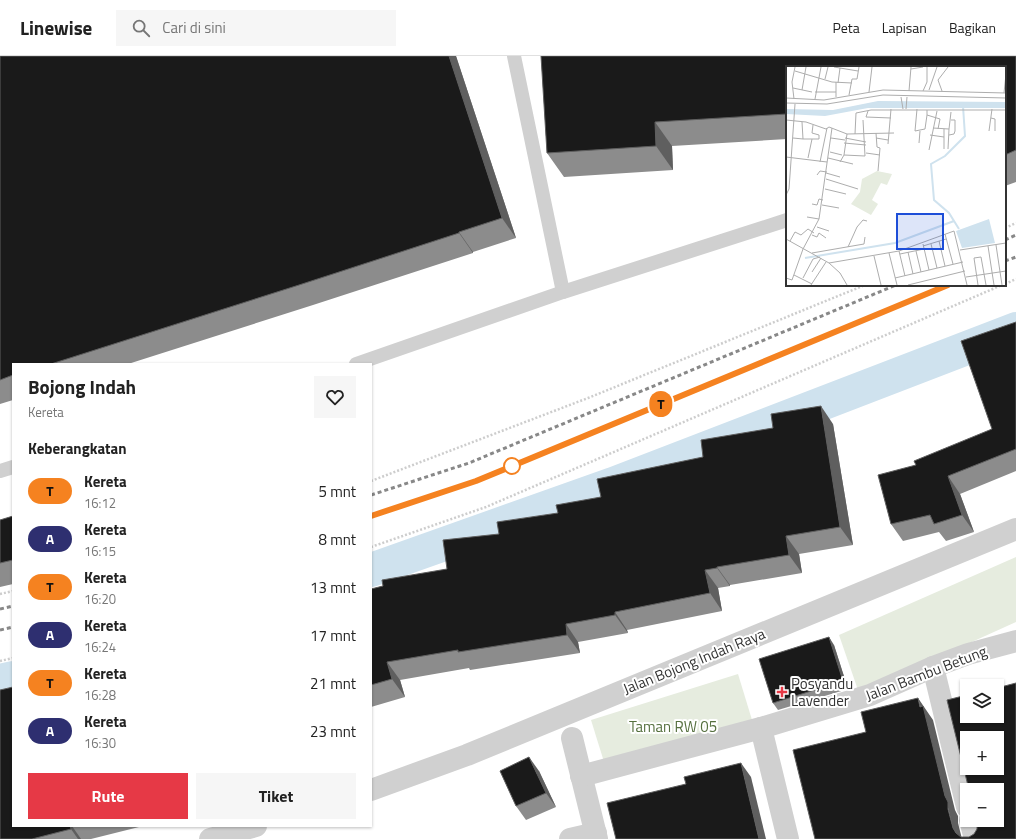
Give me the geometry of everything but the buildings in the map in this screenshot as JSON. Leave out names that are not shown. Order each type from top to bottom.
[{"type":"street","name":"Jalan Bojong Indah Raya","points":[[372,790],[467,755],[1016,529]]},
{"type":"street","name":"Jalan Bambu Betung","points":[[582,776],[761,728],[870,695],[933,667],[968,654],[1016,641]]},
{"type":"street","points":[[933,667],[961,783]]},
{"type":"street","points":[[761,728],[788,839]]},
{"type":"street","points":[[570,839],[596,836],[572,738]]},
{"type":"street","points":[[210,839],[252,827]]},
{"type":"street","points":[[972,827],[975,839]]},
{"type":"lane","points":[[514,56],[563,292]]},
{"type":"lane","points":[[359,363],[563,292],[786,220]]},
{"type":"lane","points":[[0,471],[12,467]]},
{"type":"path","points":[[1006,228],[1016,224]]},
{"type":"path","points":[[1006,284],[1016,279]]},
{"type":"path","points":[[372,481],[588,398],[863,286]]},
{"type":"path","points":[[372,547],[486,508],[1000,286]]},
{"type":"path","points":[[0,594],[12,591]]},
{"type":"path","points":[[0,662],[12,658]]},
{"type":"green space","points":[[1016,557],[1016,622],[859,693],[839,635]]},
{"type":"green space","name":"Taman RW 05","points":[[738,674],[756,733],[609,778],[591,720]]},
{"type":"waterway","points":[[372,570],[613,484],[1016,329]]},
{"type":"waterway","points":[[0,681],[12,678]]},
{"type":"railway","points":[[1006,240],[1016,235]]},
{"type":"railway","points":[[1006,261],[1016,257]]},
{"type":"railway","points":[[372,495],[469,463],[894,286]]},
{"type":"railway","points":[[372,516],[476,481],[946,286]]},
{"type":"railway","points":[[0,609],[12,606]]},
{"type":"railway","points":[[0,630],[12,627]]},
{"type":"train","name":"T","points":[[372,516],[476,481],[946,286]]},
{"type":"place","name":"Posyandu Lavender","points":[[782,692]]}]
